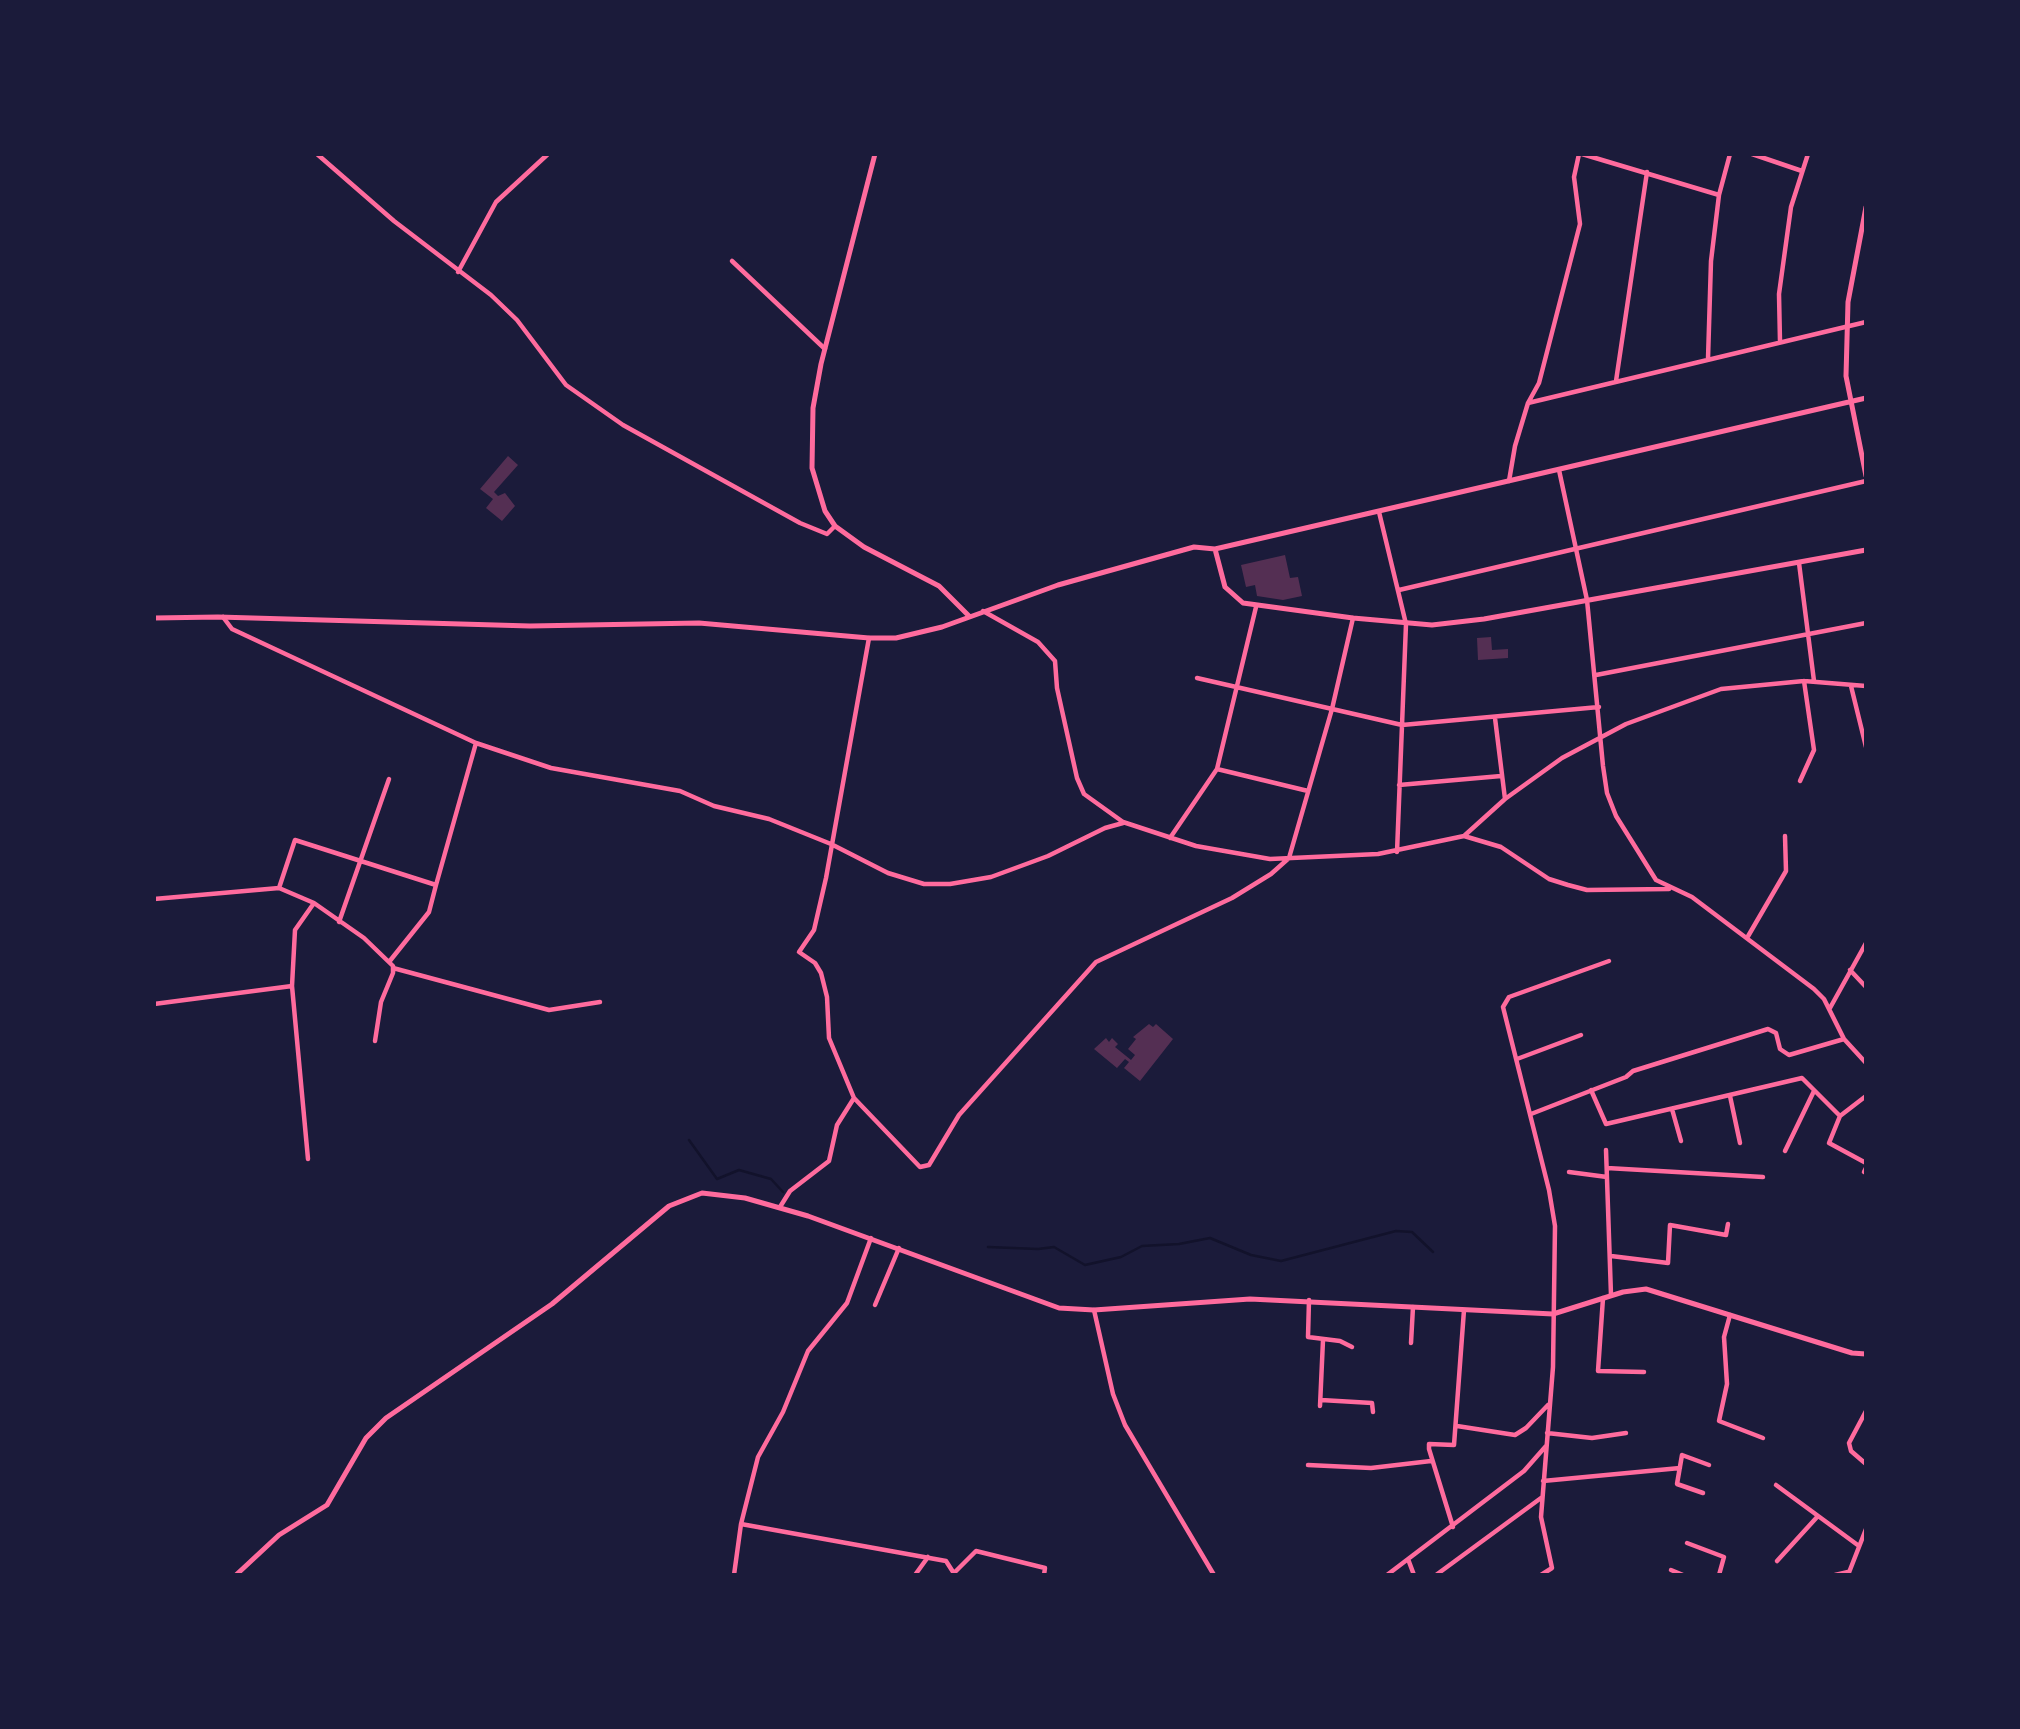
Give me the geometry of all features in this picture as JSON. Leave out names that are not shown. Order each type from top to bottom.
[{"type":"street","points":[[317,154],[458,272],[491,295],[517,320],[566,385],[623,425],[800,523],[827,534],[835,526]]},
{"type":"street","points":[[458,272],[496,202],[548,154]]},
{"type":"street","points":[[875,154],[825,349],[813,408],[810,441],[816,488],[835,526],[864,547],[939,586],[969,616]]},
{"type":"street","points":[[1509,482],[1528,403],[1539,383],[1580,225],[1574,177],[1581,154],[1719,195]]},
{"type":"street","points":[[1708,359],[1711,261],[1719,195],[1730,154]]},
{"type":"street","points":[[1752,154],[1802,171]]},
{"type":"street","points":[[1780,342],[1780,282],[1791,206],[1808,154]]},
{"type":"street","points":[[1616,381],[1647,172]]},
{"type":"street","points":[[1399,590],[1866,479],[1849,402],[1846,326],[1854,256],[1866,207]]},
{"type":"street","points":[[732,261],[825,349]]},
{"type":"street","points":[[1528,403],[1866,322]]},
{"type":"street","points":[[154,618],[223,617],[530,626],[699,623],[896,638],[923,632],[1058,585],[1194,547],[1215,549],[1866,398]]},
{"type":"street","points":[[1559,470],[1587,600],[1607,793],[1616,816],[1646,867],[1670,889]]},
{"type":"street","points":[[1379,512],[1406,624],[1396,852]]},
{"type":"street","points":[[1215,549],[1225,587],[1232,597],[1256,607],[1406,624],[1457,623],[1866,550]]},
{"type":"street","points":[[1799,563],[1814,681]]},
{"type":"street","points":[[1170,838],[1217,769],[1256,607]]},
{"type":"street","points":[[983,611],[1038,642],[1055,662],[1057,688],[1077,778],[1084,794],[1124,822],[1170,838],[1245,856],[1289,858],[1396,852],[1464,836],[1505,799],[1546,768],[1602,736],[1721,690],[1804,681],[1866,686]]},
{"type":"street","points":[[223,617],[232,629],[242,634],[476,743],[551,768],[667,787],[714,806],[769,820],[831,844],[888,873],[925,884],[950,884],[991,877],[1028,864],[1105,828],[1124,822]]},
{"type":"street","points":[[869,638],[814,930],[799,952],[815,963],[821,973],[827,997],[829,1038],[854,1098],[920,1167],[929,1165],[959,1115],[1096,962],[1232,898],[1270,874],[1289,858],[1332,709],[1353,618]]},
{"type":"street","points":[[1596,675],[1866,623]]},
{"type":"street","points":[[1197,678],[1402,725],[1600,707]]},
{"type":"street","points":[[1800,781],[1814,750],[1804,681]]},
{"type":"street","points":[[1850,686],[1866,747]]},
{"type":"street","points":[[1495,718],[1500,776],[1505,799]]},
{"type":"street","points":[[389,962],[429,912],[476,743]]},
{"type":"street","points":[[1217,769],[1308,791]]},
{"type":"street","points":[[1399,785],[1500,776]]},
{"type":"street","points":[[340,922],[389,779]]},
{"type":"street","points":[[1464,836],[1501,847],[1549,879],[1568,885],[1587,890],[1670,889],[1692,897],[1814,989],[1829,1009],[1844,1039],[1866,1063]]},
{"type":"street","points":[[1747,938],[1786,871],[1785,836]]},
{"type":"street","points":[[279,887],[295,840],[436,885]]},
{"type":"street","points":[[154,899],[279,887],[314,903],[364,938],[393,968],[549,1010],[600,1002]]},
{"type":"street","points":[[308,1159],[292,986],[295,930],[314,903]]},
{"type":"street","points":[[1829,1009],[1866,943]]},
{"type":"street","points":[[1541,1575],[1552,1568],[1541,1517],[1553,1367],[1555,1226],[1531,1114],[1503,1007],[1506,1000],[1609,961]]},
{"type":"street","points":[[375,1041],[381,1002],[393,968]]},
{"type":"street","points":[[1850,970],[1866,987]]},
{"type":"street","points":[[154,1004],[292,986]]},
{"type":"street","points":[[1531,1114],[1626,1077],[1633,1071],[1768,1028],[1776,1033],[1780,1049],[1789,1055],[1844,1039]]},
{"type":"street","points":[[1517,1059],[1581,1035]]},
{"type":"street","points":[[1591,1090],[1606,1124],[1802,1078],[1840,1116]]},
{"type":"street","points":[[1785,1151],[1814,1091]]},
{"type":"street","points":[[1865,1168],[1829,1143],[1840,1116],[1866,1096]]},
{"type":"street","points":[[1730,1097],[1741,1143]]},
{"type":"street","points":[[780,1207],[790,1191],[829,1160],[836,1125],[854,1098]]},
{"type":"street","points":[[1672,1109],[1681,1140]]},
{"type":"street","points":[[1606,1150],[1611,1295]]},
{"type":"street","points":[[1607,1168],[1763,1177]]},
{"type":"street","points":[[1569,1172],[1607,1177]]},
{"type":"street","points":[[236,1575],[279,1535],[316,1515],[327,1505],[366,1438],[386,1418],[552,1304],[669,1206],[687,1197],[722,1193],[780,1207],[871,1237],[1059,1308],[1094,1310],[1250,1299],[1553,1314],[1611,1295],[1646,1289],[1852,1353],[1866,1354]]},
{"type":"street","points":[[1611,1256],[1668,1263],[1670,1225],[1726,1235],[1728,1224]]},
{"type":"street","points":[[734,1575],[741,1524],[758,1457],[783,1412],[808,1351],[848,1303],[871,1237]]},
{"type":"street","points":[[875,1305],[899,1248]]},
{"type":"street","points":[[1603,1298],[1598,1371],[1644,1372]]},
{"type":"street","points":[[1309,1300],[1307,1335],[1311,1339],[1340,1341],[1352,1347]]},
{"type":"street","points":[[1411,1343],[1413,1307]]},
{"type":"street","points":[[1094,1310],[1113,1394],[1125,1425],[1214,1575]]},
{"type":"street","points":[[1453,1527],[1430,1461],[1429,1444],[1454,1445],[1464,1310]]},
{"type":"street","points":[[1730,1315],[1724,1337],[1727,1384],[1719,1421],[1763,1438]]},
{"type":"street","points":[[1323,1340],[1320,1403],[1372,1404],[1373,1412]]},
{"type":"street","points":[[1457,1426],[1515,1434],[1541,1414],[1548,1405]]},
{"type":"street","points":[[1866,1411],[1849,1443],[1851,1451],[1866,1464]]},
{"type":"street","points":[[1547,1433],[1592,1438],[1626,1433]]},
{"type":"street","points":[[1387,1575],[1524,1471],[1546,1446]]},
{"type":"street","points":[[1703,1493],[1677,1484],[1682,1455],[1709,1465]]},
{"type":"street","points":[[1308,1465],[1371,1468],[1430,1461]]},
{"type":"street","points":[[1543,1481],[1680,1468]]},
{"type":"street","points":[[1776,1485],[1859,1546]]},
{"type":"street","points":[[1436,1575],[1542,1498]]},
{"type":"street","points":[[1777,1561],[1818,1516]]},
{"type":"street","points":[[741,1524],[946,1561],[955,1574],[976,1551],[1045,1568],[1044,1575]]},
{"type":"street","points":[[1835,1575],[1848,1573],[1866,1529]]},
{"type":"street","points":[[1687,1543],[1724,1557],[1719,1575]]},
{"type":"street","points":[[915,1575],[928,1558]]},
{"type":"street","points":[[1408,1559],[1414,1575]]},
{"type":"street","points":[[1671,1570],[1683,1575]]},
{"type":"building","points":[[508,456],[518,465],[494,492],[498,496],[505,493],[515,506],[502,521],[486,508],[493,499],[480,489]]},
{"type":"building","points":[[1285,555],[1290,578],[1298,577],[1302,596],[1283,600],[1257,596],[1255,585],[1246,587],[1241,565]]},
{"type":"building","points":[[1491,637],[1492,650],[1508,649],[1508,658],[1478,660],[1477,638]]},
{"type":"building","points":[[1149,1024],[1153,1027],[1156,1024],[1173,1039],[1140,1081],[1124,1068],[1129,1062],[1125,1059],[1117,1068],[1094,1049],[1106,1038],[1109,1042],[1112,1038],[1118,1044],[1115,1047],[1131,1060],[1135,1055],[1128,1049],[1136,1039],[1133,1037]]},
{"type":"waterway","points":[[689,1140],[717,1179],[739,1170],[771,1179],[783,1192]]},
{"type":"waterway","points":[[988,1247],[1054,1247],[1085,1265],[1121,1257],[1142,1246],[1179,1244],[1210,1238],[1251,1255],[1281,1261],[1396,1231],[1412,1232],[1433,1252]]}]
